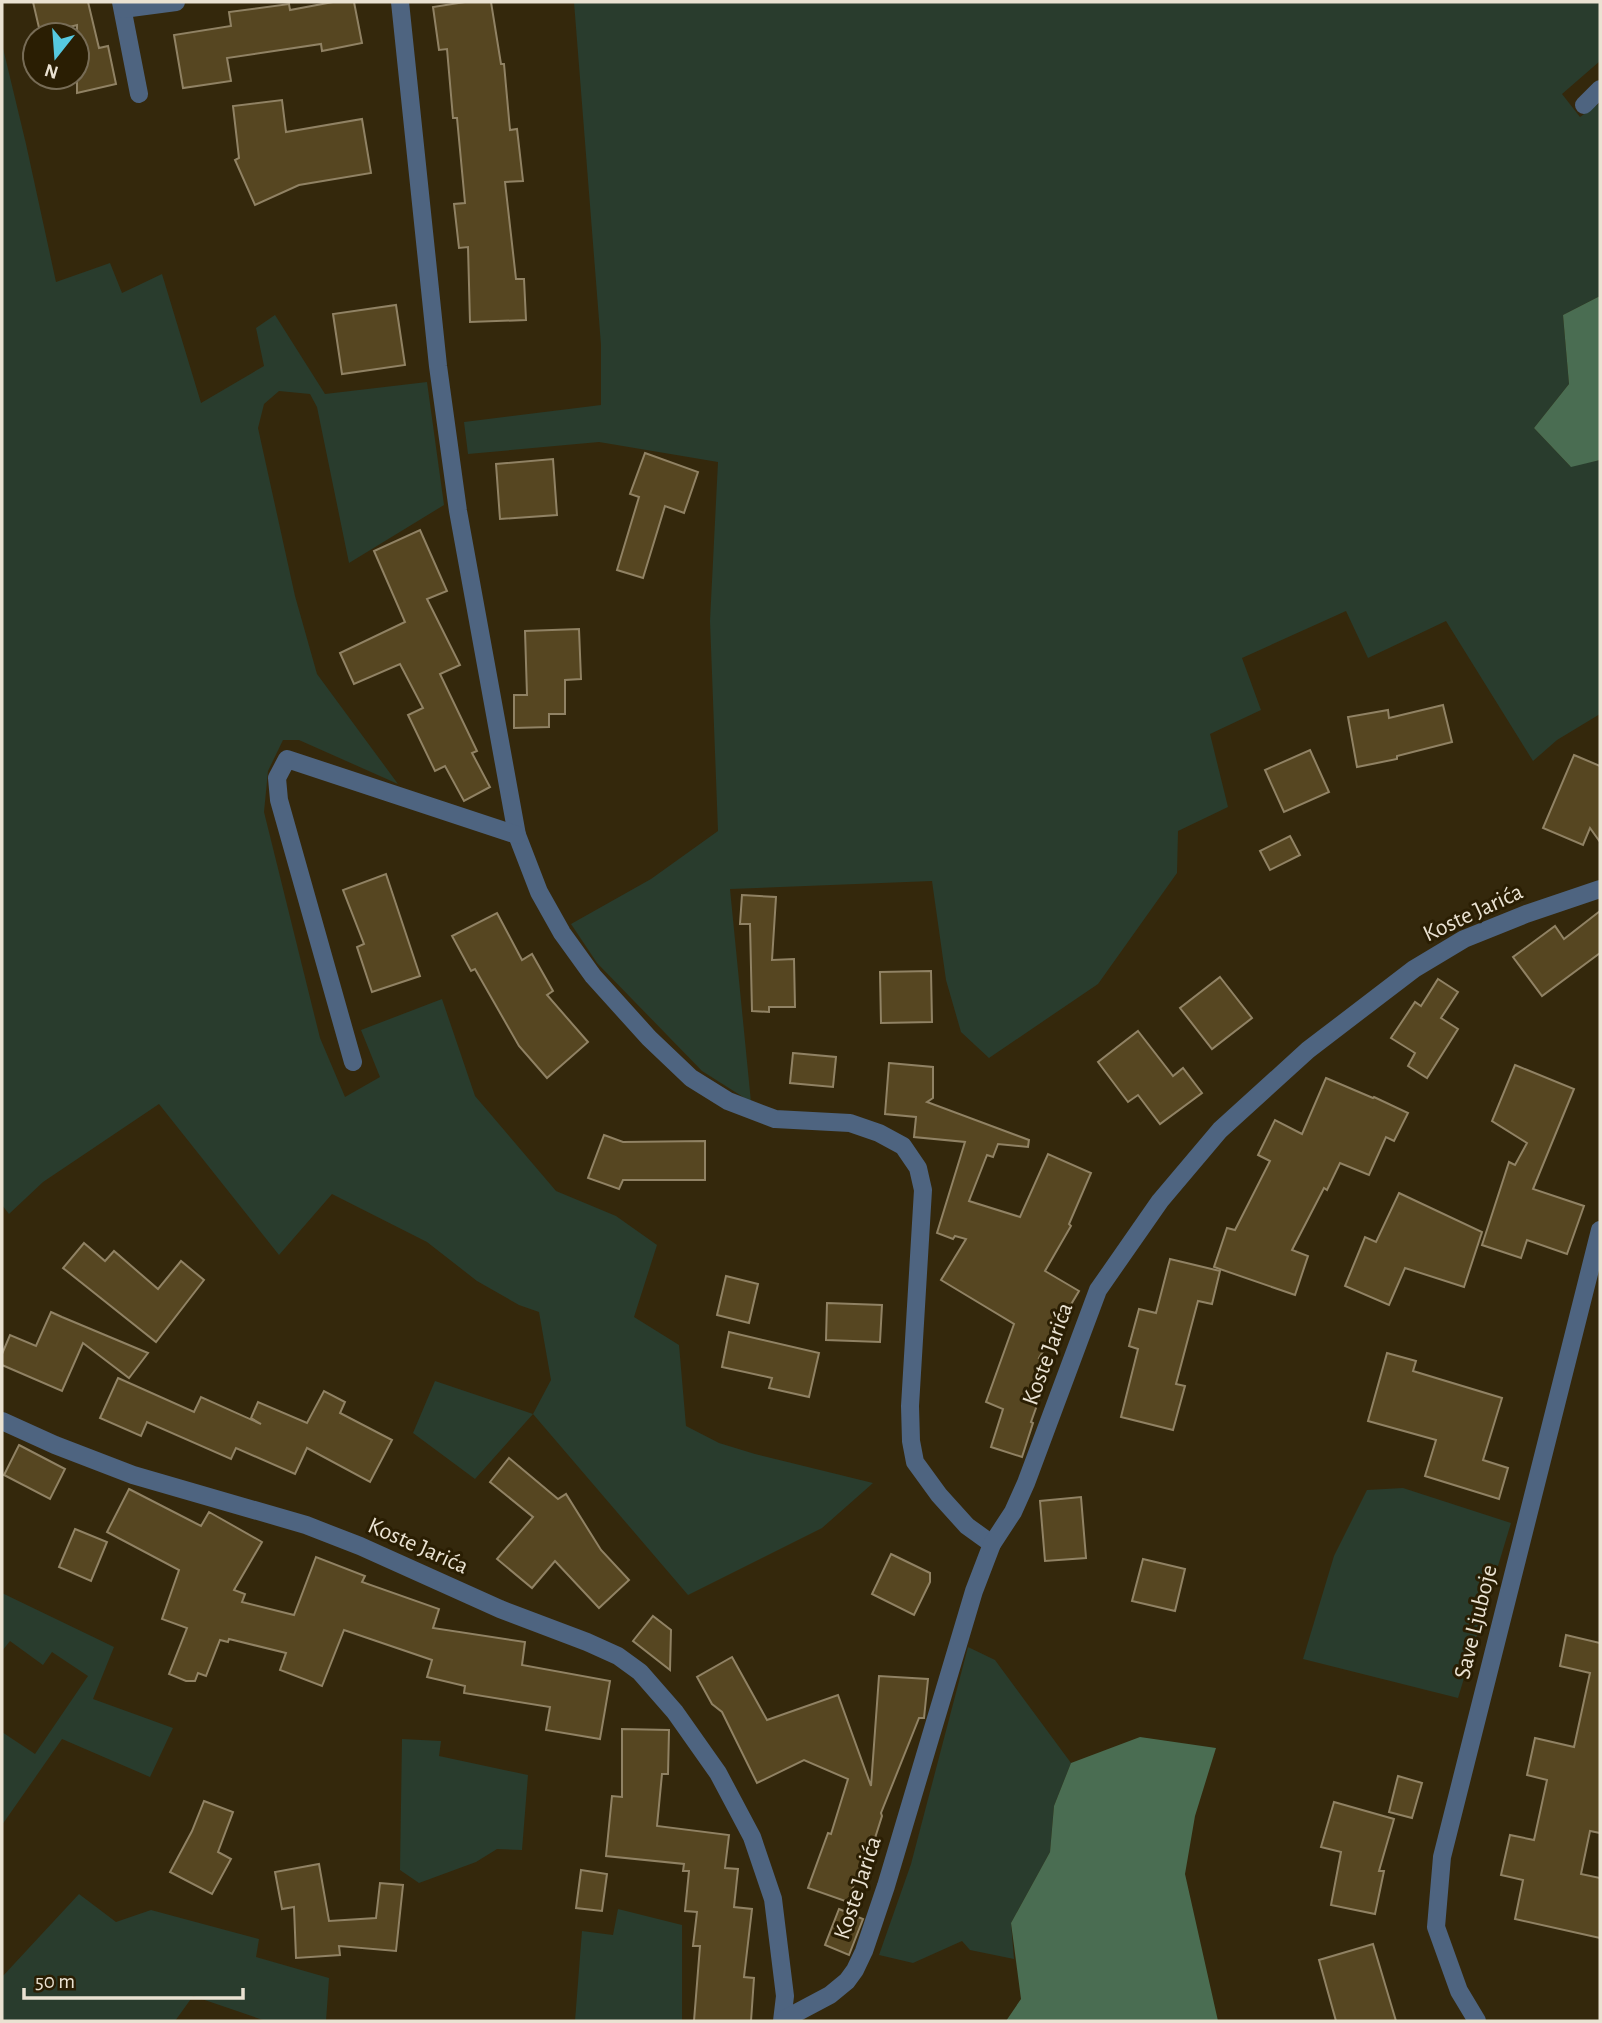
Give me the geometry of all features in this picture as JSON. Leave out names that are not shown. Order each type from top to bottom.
[{"type":"street","points":[[139,94],[122,6],[176,2]]},
{"type":"street","points":[[400,2],[438,366],[458,511],[517,835],[539,892],[562,933],[593,976],[649,1038],[691,1078],[728,1101],[775,1119],[850,1123],[879,1133],[903,1146],[918,1168],[923,1190],[910,1406],[911,1441],[915,1462],[939,1495],[967,1526],[992,1544]]},
{"type":"street","points":[[1584,105],[1600,89]]},
{"type":"street","points":[[353,1062],[279,800],[277,778],[288,759],[517,835]]},
{"type":"street","name":"Koste Jarića","points":[[783,2021],[830,1995],[847,1981],[864,1951],[974,1591],[992,1544],[1013,1512],[1026,1483],[1098,1290],[1160,1201],[1220,1130],[1308,1050],[1415,969],[1464,939],[1600,889]]},
{"type":"street","name":"Save Ljuboje","points":[[1477,2021],[1459,1991],[1436,1927],[1442,1857],[1600,1230]]},
{"type":"street","name":"Koste Jarića","points":[[2,1421],[133,1475],[306,1525],[360,1546],[500,1609],[618,1656],[639,1672],[675,1712],[718,1773],[752,1837],[773,1899],[785,1996],[783,2021]]},
{"type":"green space","points":[[574,2],[1600,2],[1600,61],[1562,94],[1580,117],[1600,103],[1600,296],[1563,315],[1569,384],[1534,428],[1570,466],[1600,460],[1600,714],[1557,740],[1533,761],[1446,621],[1368,658],[1346,611],[1242,658],[1261,710],[1210,734],[1228,807],[1178,831],[1177,873],[1098,984],[989,1058],[961,1032],[946,980],[932,881],[730,889],[751,1102],[702,1071],[597,963],[571,924],[651,879],[718,831],[710,621],[718,462],[599,442],[468,454],[464,422],[601,405],[601,345]]},
{"type":"green space","points":[[2,44],[56,282],[110,263],[122,293],[162,274],[201,403],[264,366],[256,328],[275,315],[325,394],[427,382],[444,505],[349,563],[317,407],[310,394],[279,391],[264,404],[258,428],[295,596],[317,674],[398,784],[299,740],[283,740],[268,771],[264,812],[320,1038],[345,1097],[380,1077],[361,1030],[442,999],[475,1096],[556,1191],[616,1216],[657,1245],[634,1317],[679,1345],[686,1426],[719,1443],[755,1454],[873,1483],[822,1528],[688,1595],[533,1414],[551,1380],[539,1312],[519,1305],[477,1281],[427,1242],[332,1194],[279,1255],[159,1104],[43,1182],[9,1214],[2,1205]]},
{"type":"green space","points":[[1600,296],[1600,460],[1571,467],[1534,428],[1569,384],[1563,315]]},
{"type":"green space","points":[[435,1381],[533,1414],[475,1479],[413,1433]]},
{"type":"green space","points":[[1403,1488],[1511,1523],[1458,1698],[1303,1659],[1334,1556],[1367,1490]]},
{"type":"green space","points":[[2,1593],[114,1647],[93,1699],[173,1728],[150,1777],[62,1739],[2,1825],[2,1732],[35,1754],[88,1676],[52,1652],[43,1665],[10,1641],[2,1651]]},
{"type":"green space","points":[[968,1647],[995,1660],[1071,1763],[1054,1806],[1050,1852],[1011,1923],[1014,1959],[970,1950],[962,1941],[913,1963],[879,1955],[911,1864]]},
{"type":"green space","points":[[1140,1737],[1216,1748],[1195,1816],[1185,1874],[1218,2021],[1006,2021],[1021,1999],[1011,1923],[1050,1852],[1054,1806],[1071,1763]]},
{"type":"green space","points":[[402,1739],[441,1741],[439,1756],[528,1775],[522,1850],[497,1849],[476,1862],[419,1883],[400,1870]]},
{"type":"green space","points":[[79,1894],[116,1922],[151,1910],[259,1939],[256,1957],[329,1978],[326,2021],[266,2021],[193,1996],[175,2021],[2,2021],[2,1977]]},
{"type":"green space","points":[[618,1909],[682,1925],[682,2021],[575,2021],[582,1931],[613,1935]]},
{"type":"building","points":[[33,2],[88,2],[99,48],[108,46],[116,84],[91,90],[91,21],[37,21]]},
{"type":"building","points":[[333,2],[354,2],[362,43],[322,51],[321,44],[227,58],[231,81],[183,88],[174,35],[231,26],[229,12],[289,4],[290,10]]},
{"type":"building","points":[[465,2],[491,2],[501,64],[504,64],[510,130],[517,129],[523,181],[505,182],[516,279],[524,279],[526,320],[470,322],[468,247],[459,248],[454,204],[465,203],[457,118],[453,118],[447,49],[439,50],[433,7]]},
{"type":"building","points":[[282,100],[286,132],[362,119],[371,173],[299,185],[255,205],[235,160],[239,158],[233,106]]},
{"type":"building","points":[[396,305],[405,365],[342,374],[333,314]]},
{"type":"building","points":[[645,453],[698,472],[684,513],[665,506],[643,578],[617,570],[639,497],[630,494]]},
{"type":"building","points":[[553,459],[557,515],[500,519],[496,464]]},
{"type":"building","points":[[420,530],[447,591],[427,599],[460,665],[440,674],[477,751],[472,753],[490,787],[464,801],[445,766],[435,771],[408,715],[423,708],[400,664],[354,684],[340,653],[405,622],[374,551]]},
{"type":"building","points":[[579,629],[581,679],[565,680],[565,714],[549,714],[549,727],[514,728],[514,695],[527,695],[525,631]]},
{"type":"building","points":[[1443,705],[1452,742],[1397,756],[1397,759],[1357,767],[1348,717],[1388,710],[1389,718]]},
{"type":"building","points":[[1310,750],[1329,792],[1284,812],[1265,770]]},
{"type":"building","points":[[1574,755],[1600,766],[1600,842],[1590,828],[1583,845],[1543,828]]},
{"type":"building","points":[[1290,836],[1300,855],[1270,870],[1260,851]]},
{"type":"building","points":[[386,874],[420,976],[372,992],[357,947],[364,944],[343,890]]},
{"type":"building","points":[[742,895],[776,897],[772,960],[794,959],[795,1007],[769,1007],[769,1012],[752,1011],[750,924],[740,924]]},
{"type":"building","points":[[1600,911],[1600,953],[1542,996],[1513,957],[1555,926],[1564,939]]},
{"type":"building","points":[[497,913],[522,960],[532,954],[553,991],[547,995],[588,1042],[547,1078],[519,1046],[475,969],[471,971],[452,936]]},
{"type":"building","points":[[931,971],[932,1022],[881,1023],[880,972]]},
{"type":"building","points":[[1220,977],[1252,1018],[1212,1049],[1180,1008]]},
{"type":"building","points":[[1438,979],[1458,992],[1441,1018],[1458,1029],[1427,1078],[1408,1066],[1415,1053],[1391,1038],[1415,1002],[1421,1006]]},
{"type":"building","points":[[1138,1031],[1173,1076],[1183,1068],[1202,1093],[1160,1124],[1138,1095],[1128,1102],[1098,1062]]},
{"type":"building","points":[[793,1053],[836,1057],[833,1087],[790,1083]]},
{"type":"building","points":[[889,1063],[933,1067],[933,1098],[927,1102],[1029,1140],[1028,1147],[998,1144],[993,1157],[987,1155],[969,1201],[1020,1217],[1048,1154],[1091,1173],[1069,1224],[1071,1226],[1045,1271],[1079,1291],[1039,1358],[1052,1363],[1022,1457],[991,1447],[1003,1409],[986,1402],[1014,1324],[941,1280],[966,1239],[955,1236],[953,1239],[937,1233],[965,1142],[914,1137],[916,1117],[885,1114]]},
{"type":"building","points":[[1515,1065],[1574,1089],[1533,1189],[1584,1206],[1567,1254],[1527,1240],[1521,1258],[1482,1245],[1509,1162],[1515,1165],[1527,1143],[1492,1121]]},
{"type":"building","points":[[1326,1078],[1408,1113],[1394,1141],[1386,1137],[1369,1175],[1340,1163],[1292,1250],[1308,1256],[1295,1295],[1214,1267],[1227,1228],[1235,1230],[1270,1161],[1258,1155],[1275,1120],[1302,1134]]},
{"type":"building","points":[[604,1135],[623,1142],[705,1141],[705,1180],[623,1180],[619,1189],[588,1178]]},
{"type":"building","points":[[1399,1193],[1482,1232],[1464,1287],[1405,1268],[1389,1305],[1345,1286],[1365,1237],[1376,1242]]},
{"type":"building","points":[[84,1243],[105,1261],[114,1251],[158,1289],[181,1261],[204,1280],[156,1342],[63,1268]]},
{"type":"building","points":[[1170,1259],[1220,1271],[1212,1304],[1198,1301],[1176,1384],[1185,1386],[1173,1430],[1121,1417],[1138,1349],[1129,1346],[1139,1309],[1156,1313]]},
{"type":"building","points":[[726,1276],[758,1284],[749,1323],[717,1315]]},
{"type":"building","points":[[827,1303],[882,1305],[880,1342],[826,1340]]},
{"type":"building","points":[[51,1312],[148,1353],[129,1378],[83,1343],[62,1391],[2,1365],[2,1354],[10,1335],[36,1346]]},
{"type":"building","points":[[729,1332],[819,1353],[809,1397],[769,1388],[772,1378],[722,1367]]},
{"type":"building","points":[[1387,1353],[1416,1361],[1413,1371],[1502,1398],[1483,1460],[1508,1468],[1499,1499],[1425,1476],[1436,1440],[1368,1421]]},
{"type":"building","points":[[118,1378],[194,1412],[201,1397],[261,1424],[251,1418],[258,1402],[307,1423],[324,1391],[345,1402],[340,1413],[392,1440],[370,1482],[307,1448],[295,1474],[236,1448],[231,1459],[147,1422],[141,1436],[100,1418]]},
{"type":"building","points":[[19,1445],[65,1469],[50,1499],[4,1475]]},
{"type":"building","points":[[509,1458],[558,1499],[566,1494],[601,1550],[629,1580],[599,1608],[555,1561],[532,1588],[497,1559],[533,1517],[490,1482]]},
{"type":"building","points":[[129,1489],[201,1526],[209,1512],[262,1542],[234,1590],[245,1594],[242,1602],[294,1615],[316,1557],[365,1576],[362,1582],[439,1609],[433,1628],[525,1642],[522,1665],[610,1681],[600,1739],[546,1730],[550,1707],[464,1693],[465,1686],[427,1677],[432,1660],[344,1630],[322,1686],[280,1670],[286,1653],[229,1639],[228,1642],[220,1640],[206,1676],[198,1673],[195,1681],[186,1681],[169,1674],[187,1628],[162,1619],[179,1570],[107,1532]]},
{"type":"building","points":[[1081,1497],[1086,1558],[1045,1561],[1040,1501]]},
{"type":"building","points":[[75,1529],[107,1542],[91,1581],[59,1567]]},
{"type":"building","points":[[891,1554],[930,1573],[930,1582],[914,1615],[872,1594]]},
{"type":"building","points":[[1143,1559],[1185,1569],[1175,1611],[1132,1601]]},
{"type":"building","points":[[653,1616],[671,1630],[670,1670],[633,1641]]},
{"type":"building","points":[[1566,1635],[1600,1643],[1600,1833],[1590,1831],[1581,1874],[1600,1878],[1600,1938],[1515,1919],[1523,1880],[1501,1875],[1510,1835],[1534,1840],[1547,1780],[1527,1775],[1535,1738],[1574,1747],[1590,1673],[1560,1666]]},
{"type":"building","points":[[732,1657],[767,1720],[838,1695],[871,1786],[879,1676],[928,1679],[924,1718],[919,1718],[881,1813],[875,1838],[870,1837],[848,1902],[808,1888],[828,1833],[831,1834],[848,1779],[804,1760],[757,1783],[722,1712],[712,1704],[697,1677]]},
{"type":"building","points":[[622,1729],[669,1730],[668,1774],[662,1774],[657,1826],[729,1835],[725,1868],[738,1869],[734,1907],[752,1909],[744,1977],[754,1978],[751,2021],[694,2021],[700,1946],[693,1946],[697,1912],[685,1911],[689,1871],[683,1871],[684,1864],[606,1856],[612,1796],[622,1797]]},
{"type":"building","points":[[1398,1776],[1422,1783],[1412,1818],[1389,1812]]},
{"type":"building","points":[[204,1801],[233,1812],[218,1852],[231,1859],[212,1894],[170,1872],[192,1831]]},
{"type":"building","points":[[1334,1802],[1394,1819],[1379,1871],[1384,1871],[1375,1914],[1331,1905],[1341,1852],[1321,1847]]},
{"type":"building","points":[[319,1864],[329,1921],[376,1918],[380,1883],[403,1885],[396,1951],[339,1946],[340,1955],[296,1958],[294,1907],[282,1909],[275,1872]]},
{"type":"building","points":[[581,1870],[607,1874],[602,1911],[576,1908]]},
{"type":"building","points":[[839,1909],[863,1919],[849,1955],[825,1945]]},
{"type":"building","points":[[1373,1944],[1396,2021],[1336,2021],[1319,1960]]}]
